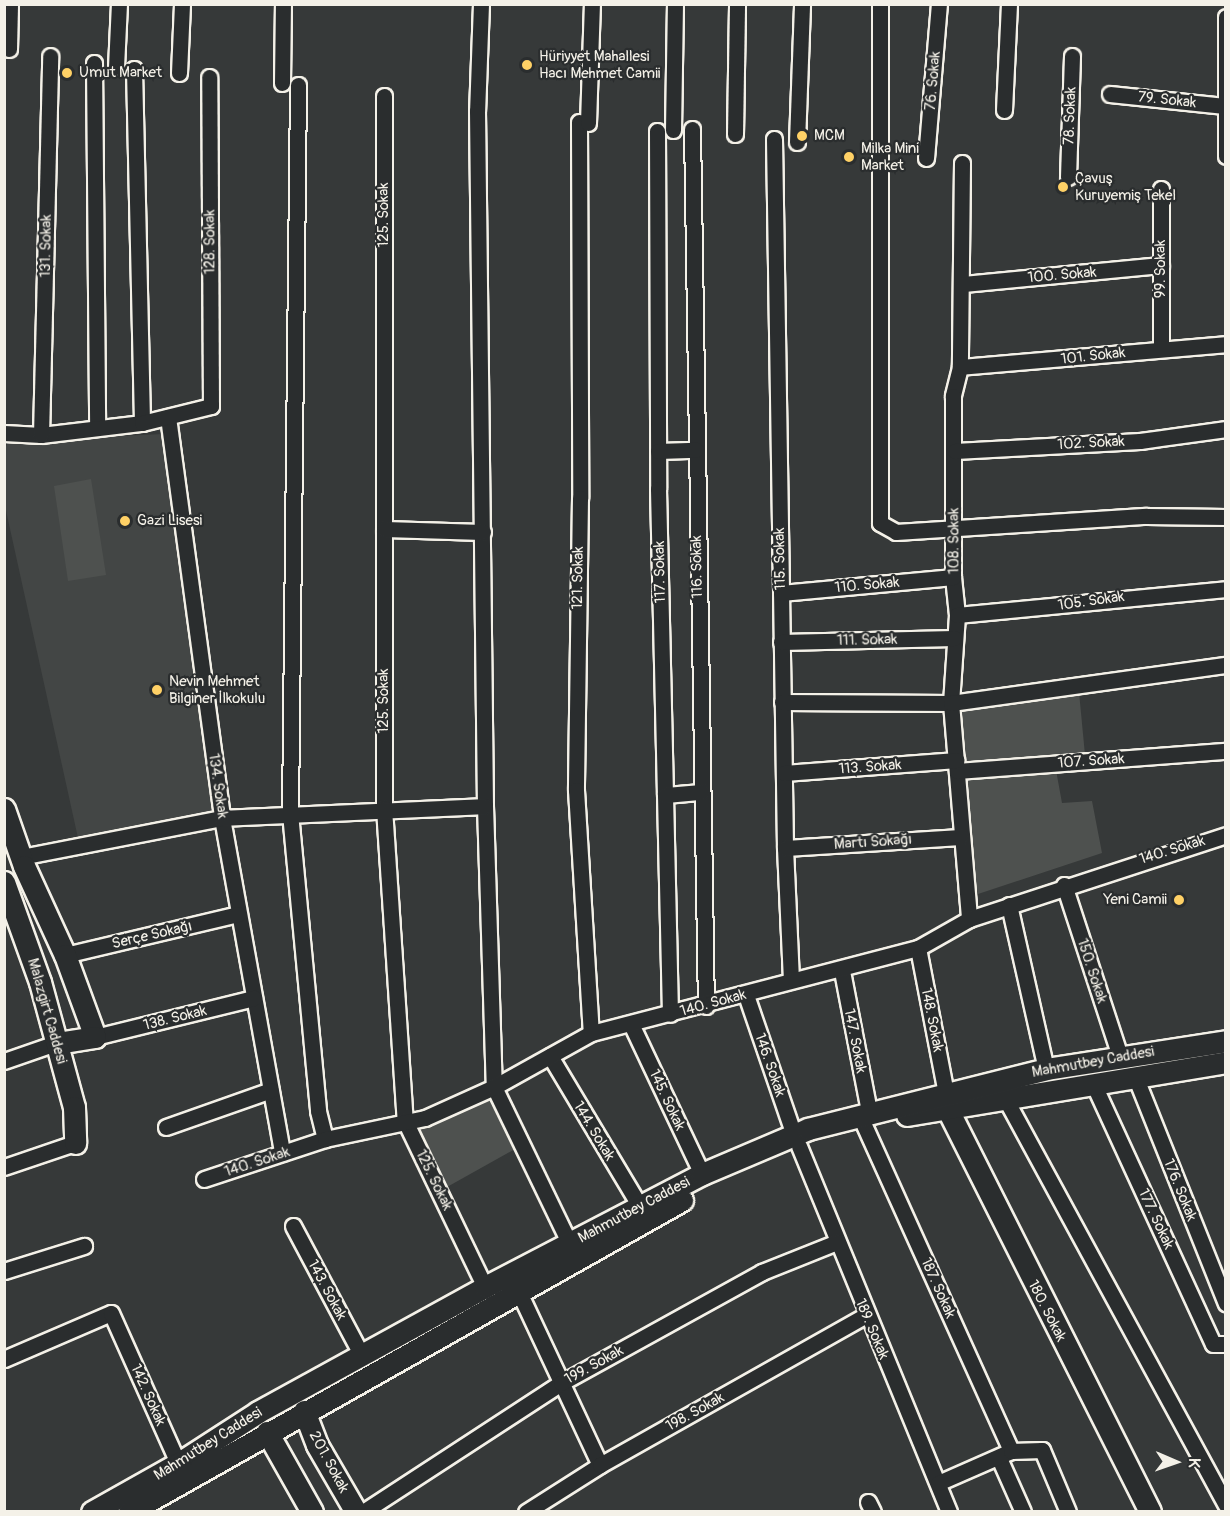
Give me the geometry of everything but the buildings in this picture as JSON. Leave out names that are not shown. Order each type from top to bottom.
[{"type":"main road","points":[[4,809],[21,857],[65,955],[95,1037],[56,1043]]},
{"type":"main road","name":"Malazgirt Caddesi","points":[[4,882],[12,923],[56,1043],[74,1107],[75,1143]]},
{"type":"main road","name":"Mahmutbey Caddesi","points":[[92,1512],[267,1432],[372,1372],[570,1244],[702,1174],[866,1118],[947,1101],[1046,1069],[1226,1041]]},
{"type":"main road","name":"Mahmutbey Caddesi","points":[[947,1101],[1005,1098],[1226,1062]]},
{"type":"main road","name":"180. Sokak","points":[[947,1101],[1150,1512]]},
{"type":"main road","name":"Mahmutbey Caddesi","points":[[129,1512],[258,1412],[361,1354],[489,1295],[518,1290],[735,1171],[797,1140]]},
{"type":"main road","points":[[361,1354],[372,1372]]},
{"type":"main road","name":"201. Sokak","points":[[304,1411],[316,1445],[356,1512]]},
{"type":"main road","points":[[267,1432],[312,1512]]},
{"type":"main road","points":[[154,1512],[182,1471]]},
{"type":"street","points":[[9,49],[10,4]]},
{"type":"street","points":[[116,68],[119,4]]},
{"type":"street","points":[[179,73],[182,4]]},
{"type":"street","points":[[282,84],[283,4]]},
{"type":"street","points":[[481,4],[477,111],[485,806],[494,1087],[570,1244]]},
{"type":"street","name":"121. Sokak","points":[[591,1033],[576,790],[583,122],[592,4]]},
{"type":"street","points":[[673,130],[675,4]]},
{"type":"street","points":[[735,134],[737,4]]},
{"type":"street","points":[[796,142],[802,4]]},
{"type":"street","points":[[880,4],[880,523],[896,532],[1146,516],[1226,517]]},
{"type":"street","name":"76. Sokak","points":[[926,158],[939,4]]},
{"type":"street","points":[[1004,110],[1009,4]]},
{"type":"street","points":[[1226,17],[1224,75],[1226,156]]},
{"type":"street","name":"131. Sokak","points":[[41,435],[50,56]]},
{"type":"street","name":"78. Sokak","points":[[1068,177],[1072,56]]},
{"type":"street","points":[[94,63],[97,428]]},
{"type":"street","points":[[134,69],[142,423]]},
{"type":"street","name":"128. Sokak","points":[[168,417],[211,406],[209,77]]},
{"type":"street","points":[[298,86],[290,813],[318,1111],[324,1139]]},
{"type":"street","name":"79. Sokak","points":[[1110,94],[1224,106]]},
{"type":"street","name":"125. Sokak","points":[[384,96],[384,808],[405,1121],[489,1295]]},
{"type":"street","name":"116. Sokak","points":[[692,129],[706,1006]]},
{"type":"street","name":"117. Sokak","points":[[657,131],[658,451],[670,1014]]},
{"type":"street","name":"115. Sokak","points":[[774,139],[782,702],[791,980]]},
{"type":"street","name":"108. Sokak","points":[[962,163],[963,284],[960,367],[953,396],[955,451],[953,577],[957,615],[951,703],[969,919]]},
{"type":"street","name":"99. Sokak","points":[[1161,189],[1161,349]]},
{"type":"street","name":"100. Sokak","points":[[963,284],[1161,265]]},
{"type":"street","name":"101. Sokak","points":[[960,367],[1226,344]]},
{"type":"street","points":[[4,433],[41,435],[142,423],[168,417]]},
{"type":"street","name":"134. Sokak","points":[[168,417],[222,818],[282,1153]]},
{"type":"street","name":"102. Sokak","points":[[955,451],[1140,441],[1226,429]]},
{"type":"street","points":[[658,451],[696,450]]},
{"type":"street","points":[[384,529],[483,532]]},
{"type":"street","name":"110. Sokak","points":[[781,593],[953,577]]},
{"type":"street","name":"105. Sokak","points":[[957,615],[1226,589]]},
{"type":"street","name":"111. Sokak","points":[[782,642],[954,638]]},
{"type":"street","points":[[782,702],[951,703],[1226,665]]},
{"type":"street","name":"107. Sokak","points":[[957,765],[1226,751]]},
{"type":"street","name":"113. Sokak","points":[[784,773],[957,765]]},
{"type":"street","points":[[665,795],[702,792]]},
{"type":"street","points":[[21,857],[222,818],[384,808],[485,806]]},
{"type":"street","name":"140. Sokak","points":[[204,1179],[324,1139],[425,1118],[494,1087],[591,1033],[632,1026],[746,995],[791,980],[842,970],[918,948],[969,919],[1064,885],[1226,835]]},
{"type":"street","name":"Martı Sokağı","points":[[785,848],[961,837]]},
{"type":"street","name":"150. Sokak","points":[[1064,885],[1120,1056]]},
{"type":"street","points":[[1008,905],[1046,1069]]},
{"type":"street","name":"Serçe Sokağı","points":[[65,955],[238,914]]},
{"type":"street","name":"148. Sokak","points":[[918,948],[947,1101]]},
{"type":"street","name":"147. Sokak","points":[[842,970],[866,1118]]},
{"type":"street","name":"146. Sokak","points":[[746,995],[797,1140]]},
{"type":"street","name":"138. Sokak","points":[[95,1037],[254,998]]},
{"type":"street","name":"145. Sokak","points":[[632,1026],[702,1174]]},
{"type":"street","points":[[4,1061],[56,1043]]},
{"type":"street","name":"144. Sokak","points":[[550,1056],[639,1206]]},
{"type":"street","name":"176. Sokak","points":[[1135,1076],[1226,1303]]},
{"type":"street","name":"177. Sokak","points":[[1093,1083],[1213,1344],[1226,1344]]},
{"type":"street","points":[[165,1127],[271,1090]]},
{"type":"street","points":[[1005,1098],[1226,1505]]},
{"type":"street","name":"187. Sokak","points":[[866,1118],[1005,1454],[1023,1512]]},
{"type":"street","name":"189. Sokak","points":[[797,1140],[866,1315],[949,1512]]},
{"type":"street","points":[[4,1167],[75,1143]]},
{"type":"street","name":"143. Sokak","points":[[293,1226],[361,1354]]},
{"type":"street","name":"199. Sokak","points":[[363,1512],[561,1383],[762,1272],[837,1242]]},
{"type":"street","points":[[4,1271],[84,1246]]},
{"type":"street","points":[[518,1290],[600,1465]]},
{"type":"street","name":"142. Sokak","points":[[4,1359],[111,1313],[182,1471]]},
{"type":"street","name":"198. Sokak","points":[[526,1512],[600,1465],[866,1315]]},
{"type":"street","points":[[938,1483],[1005,1454],[1042,1450],[1068,1512]]},
{"type":"shaded area","points":[[164,434],[213,811],[78,838],[5,506],[4,452],[8,441]]},
{"type":"shaded area","points":[[91,479],[106,575],[68,581],[54,486]]},
{"type":"shaded area","points":[[1079,692],[1085,755],[964,766],[956,707]]},
{"type":"shaded area","points":[[1056,770],[1062,803],[1092,801],[1102,853],[972,896],[962,778]]},
{"type":"shaded area","points":[[489,1094],[515,1149],[447,1187],[420,1129]]},
{"type":"place","name":"Hüriyyet Mahallesi Hacı Mehmet Camii","points":[[527,65]]},
{"type":"place","name":"Umut Market","points":[[67,73]]},
{"type":"place","name":"MCM","points":[[802,136]]},
{"type":"place","name":"Milka Mini Market","points":[[849,157]]},
{"type":"place","name":"Çavuş Kuruyemiş Tekel","points":[[1063,187]]},
{"type":"place","name":"Gazi Lisesi","points":[[125,521]]},
{"type":"place","name":"Nevin Mehmet Bilginer İlkokulu","points":[[157,690]]},
{"type":"place","name":"Yeni Camii","points":[[1179,900]]}]
